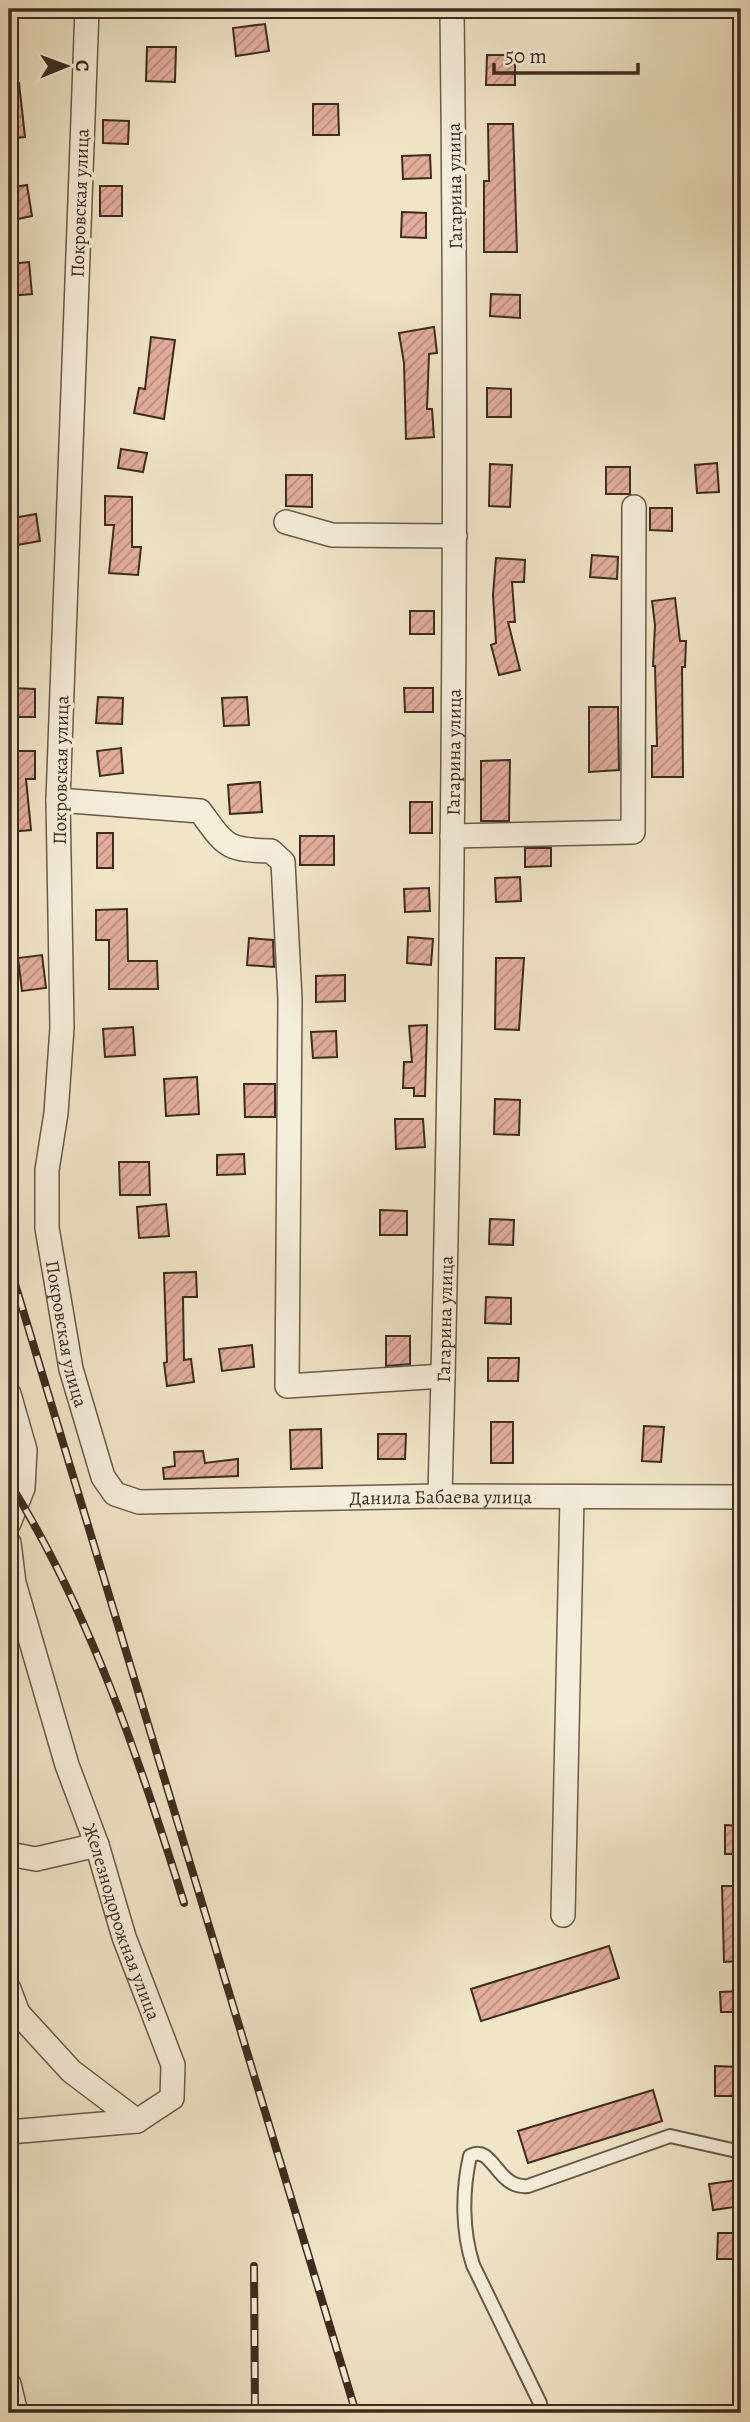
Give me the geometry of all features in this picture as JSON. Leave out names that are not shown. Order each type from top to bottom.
[{"type":"street","name":"Покровская улица","points":[[86,9],[58,800],[62,1028],[56,1113],[47,1170],[47,1227],[71,1369],[103,1477],[115,1494],[139,1502]]},
{"type":"street","name":"Гагарина улица","points":[[440,1496],[455,536],[452,9]]},
{"type":"street","points":[[452,836],[633,832],[635,507]]},
{"type":"street","points":[[286,522],[332,535],[455,536]]},
{"type":"street","points":[[58,800],[200,811],[224,843],[244,850],[271,850],[283,862],[289,999],[287,1386],[443,1376]]},
{"type":"street","points":[[9,1394],[25,1450],[23,1488],[9,1523]]},
{"type":"street","name":"Данила Бабаева улица","points":[[139,1502],[440,1496],[741,1497]]},
{"type":"street","points":[[563,1914],[572,1498]]},
{"type":"street","name":"Железнодорожная улица","points":[[9,1543],[15,1583],[67,1765],[97,1845],[124,1937],[173,2065],[172,2098],[137,2121],[9,2132]]},
{"type":"street","points":[[9,1854],[36,1859],[97,1845]]},
{"type":"street","points":[[9,1989],[18,2013],[71,2071],[137,2121]]},
{"type":"street","points":[[9,2384],[16,2413]]},
{"type":"lane","points":[[541,2413],[540,2403],[473,2265],[467,2247],[465,2206],[470,2156],[481,2154],[493,2163],[512,2185],[519,2187],[670,2136],[741,2152]]},
{"type":"building","points":[[265,24],[269,51],[236,56],[233,28]]},
{"type":"building","points":[[147,47],[176,47],[175,82],[146,81]]},
{"type":"building","points":[[487,55],[515,55],[515,85],[486,85]]},
{"type":"building","points":[[19,83],[25,137],[9,139],[9,84]]},
{"type":"building","points":[[313,104],[338,104],[339,135],[313,135]]},
{"type":"building","points":[[103,120],[129,121],[128,144],[103,143]]},
{"type":"building","points":[[488,124],[513,124],[517,252],[484,252],[484,181],[489,181]]},
{"type":"building","points":[[430,155],[431,178],[403,179],[402,156]]},
{"type":"building","points":[[27,185],[32,216],[13,220],[9,188]]},
{"type":"building","points":[[100,186],[122,186],[122,216],[100,216]]},
{"type":"building","points":[[402,212],[426,213],[426,238],[401,237]]},
{"type":"building","points":[[29,262],[32,294],[9,296],[9,264]]},
{"type":"building","points":[[491,294],[520,295],[520,318],[490,316]]},
{"type":"building","points":[[434,327],[437,353],[429,354],[427,409],[432,409],[434,437],[406,439],[404,363],[399,333]]},
{"type":"building","points":[[151,337],[175,340],[164,419],[134,413],[139,388],[145,389]]},
{"type":"building","points":[[487,388],[511,389],[511,417],[487,417]]},
{"type":"building","points":[[121,449],[147,453],[143,472],[118,468]]},
{"type":"building","points":[[717,463],[719,492],[697,493],[695,465]]},
{"type":"building","points":[[490,464],[512,465],[510,507],[489,506]]},
{"type":"building","points":[[606,467],[630,467],[630,494],[606,494]]},
{"type":"building","points":[[286,475],[312,475],[312,507],[286,506]]},
{"type":"building","points":[[105,496],[132,497],[132,547],[141,547],[138,575],[109,573],[114,525],[105,525]]},
{"type":"building","points":[[650,508],[672,508],[672,531],[650,530]]},
{"type":"building","points":[[36,514],[40,541],[17,545],[13,518]]},
{"type":"building","points":[[592,555],[618,557],[617,579],[590,577]]},
{"type":"building","points":[[496,558],[525,560],[524,582],[512,582],[515,622],[508,622],[520,670],[499,675],[491,645],[496,643],[493,595]]},
{"type":"building","points":[[675,598],[680,641],[686,641],[685,667],[682,667],[683,777],[652,777],[652,746],[657,746],[653,666],[655,625],[652,601]]},
{"type":"building","points":[[410,611],[434,611],[434,634],[410,634]]},
{"type":"building","points":[[10,688],[35,689],[35,717],[10,717]]},
{"type":"building","points":[[404,688],[433,688],[433,712],[405,712]]},
{"type":"building","points":[[98,697],[123,698],[122,724],[96,723]]},
{"type":"building","points":[[247,697],[249,725],[224,726],[222,698]]},
{"type":"building","points":[[589,707],[618,707],[619,770],[589,772]]},
{"type":"building","points":[[121,748],[123,773],[100,776],[97,751]]},
{"type":"building","points":[[13,751],[35,751],[35,779],[26,779],[31,830],[9,832],[9,802],[14,802]]},
{"type":"building","points":[[510,760],[509,821],[481,821],[481,761]]},
{"type":"building","points":[[260,782],[262,812],[230,814],[228,785]]},
{"type":"building","points":[[410,802],[432,802],[432,833],[410,833]]},
{"type":"building","points":[[97,833],[113,833],[113,868],[97,868]]},
{"type":"building","points":[[300,836],[334,836],[334,865],[300,865]]},
{"type":"building","points":[[525,848],[551,848],[551,866],[525,867]]},
{"type":"building","points":[[520,877],[521,901],[496,902],[495,878]]},
{"type":"building","points":[[429,888],[430,911],[405,912],[404,889]]},
{"type":"building","points":[[127,909],[128,961],[157,961],[158,989],[109,989],[109,940],[96,940],[96,910]]},
{"type":"building","points":[[408,937],[433,939],[431,965],[407,963]]},
{"type":"building","points":[[249,938],[273,940],[274,967],[247,965]]},
{"type":"building","points":[[42,955],[46,988],[22,991],[18,958]]},
{"type":"building","points":[[496,958],[524,958],[519,1030],[495,1029]]},
{"type":"building","points":[[345,975],[345,1001],[316,1002],[316,976]]},
{"type":"building","points":[[427,1025],[425,1096],[414,1096],[414,1088],[403,1088],[404,1062],[412,1062],[409,1026]]},
{"type":"building","points":[[133,1027],[135,1055],[105,1057],[103,1029]]},
{"type":"building","points":[[336,1031],[337,1057],[313,1058],[311,1032]]},
{"type":"building","points":[[197,1077],[199,1114],[166,1116],[164,1079]]},
{"type":"building","points":[[244,1084],[275,1084],[275,1117],[245,1117]]},
{"type":"building","points":[[495,1099],[520,1100],[519,1135],[494,1134]]},
{"type":"building","points":[[395,1119],[423,1119],[425,1147],[396,1149]]},
{"type":"building","points":[[244,1154],[245,1174],[217,1175],[217,1155]]},
{"type":"building","points":[[119,1162],[149,1162],[150,1195],[120,1195]]},
{"type":"building","points":[[166,1204],[169,1236],[139,1238],[137,1207]]},
{"type":"building","points":[[380,1210],[407,1211],[407,1235],[380,1235]]},
{"type":"building","points":[[490,1219],[514,1220],[513,1245],[489,1244]]},
{"type":"building","points":[[196,1272],[197,1297],[183,1297],[184,1360],[191,1359],[194,1382],[167,1386],[164,1363],[167,1362],[164,1273]]},
{"type":"building","points":[[486,1297],[511,1298],[511,1324],[485,1323]]},
{"type":"building","points":[[386,1336],[410,1336],[410,1364],[386,1366]]},
{"type":"building","points":[[252,1345],[254,1367],[222,1371],[219,1349]]},
{"type":"building","points":[[488,1358],[519,1358],[518,1381],[488,1381]]},
{"type":"building","points":[[491,1422],[513,1422],[513,1463],[491,1463]]},
{"type":"building","points":[[644,1426],[664,1427],[661,1462],[642,1461]]},
{"type":"building","points":[[321,1429],[322,1468],[291,1469],[290,1430]]},
{"type":"building","points":[[378,1434],[406,1434],[405,1459],[378,1459]]},
{"type":"building","points":[[203,1451],[205,1463],[238,1459],[238,1476],[164,1479],[163,1468],[175,1466],[174,1452]]},
{"type":"building","points":[[725,1825],[741,1826],[741,1854],[725,1854]]},
{"type":"building","points":[[722,1886],[741,1886],[741,1961],[724,1962]]},
{"type":"building","points":[[609,1946],[619,1978],[481,2021],[471,1989]]},
{"type":"building","points":[[741,1991],[741,2012],[721,2012],[720,1992]]},
{"type":"building","points":[[715,2066],[741,2067],[741,2096],[715,2096]]},
{"type":"building","points":[[653,2090],[662,2121],[528,2163],[518,2131]]},
{"type":"building","points":[[738,2180],[741,2206],[713,2210],[709,2184]]},
{"type":"building","points":[[718,2233],[741,2233],[741,2259],[717,2259]]},
{"type":"railway","points":[[9,1264],[356,2413]]},
{"type":"railway","points":[[9,1482],[38,1531],[88,1634],[130,1740],[184,1903]]},
{"type":"railway","points":[[254,2266],[255,2413]]}]
